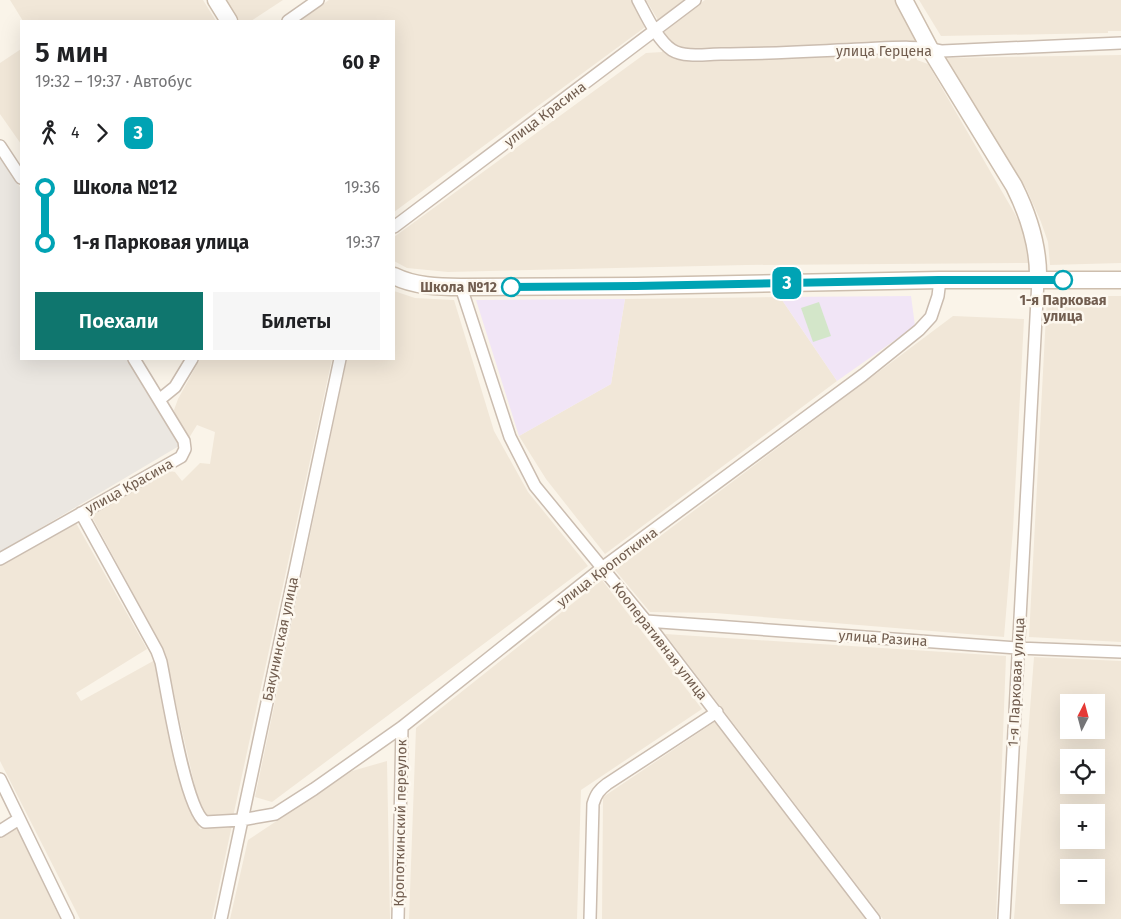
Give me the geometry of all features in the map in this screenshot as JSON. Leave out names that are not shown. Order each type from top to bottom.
[{"type":"street","points":[[216,0],[228,20]]},
{"type":"street","points":[[289,20],[318,0]]},
{"type":"street","name":"улица Герцена","points":[[638,0],[656,31],[671,49],[679,53],[688,54],[876,49],[930,49],[942,52],[1121,43]]},
{"type":"street","name":"улица Красина","points":[[395,226],[695,0]]},
{"type":"street","name":"1-я Парковая улица","points":[[904,0],[930,49],[1014,186],[1025,209],[1036,245],[1038,280],[1004,919]]},
{"type":"street","points":[[0,146],[20,176]]},
{"type":"street","points":[[395,276],[416,284],[437,287],[646,286],[940,280],[1121,280]]},
{"type":"street","name":"улица Кропоткина","points":[[81,513],[157,651],[191,796],[198,815],[205,822],[260,818],[275,814],[314,790],[402,727],[602,568],[864,375],[919,330],[931,317],[938,296],[940,280]]},
{"type":"street","name":"Кооперативная улица","points":[[461,287],[510,437],[535,486],[646,621],[874,919]]},
{"type":"street","points":[[135,360],[159,400],[175,387],[191,360]]},
{"type":"street","name":"Бакунинская улица","points":[[221,919],[340,360]]},
{"type":"street","name":"улица Красина","points":[[0,559],[174,462],[184,453],[184,441],[159,400]]},
{"type":"street","name":"улица Разина","points":[[646,621],[1017,648],[1121,652]]},
{"type":"street","points":[[590,919],[595,796],[607,784],[717,712]]},
{"type":"street","name":"Кропоткинский переулок","points":[[398,919],[402,727]]},
{"type":"street","points":[[0,779],[68,919]]},
{"type":"street","points":[[0,831],[19,819]]},
{"type":"shaded area","points":[[10,0],[203,0],[215,20],[22,20]]},
{"type":"shaded area","points":[[222,0],[283,0],[253,20],[234,20]]},
{"type":"shaded area","points":[[329,0],[633,0],[648,25],[395,211],[395,20],[300,20]]},
{"type":"shaded area","points":[[646,0],[684,0],[658,20]]},
{"type":"shaded area","points":[[705,0],[898,0],[920,39],[917,49],[917,60],[928,64],[1015,214],[1024,233],[1028,263],[746,265],[448,272],[407,268],[395,262],[395,236],[646,53],[662,52],[665,28]]},
{"type":"shaded area","points":[[919,0],[1121,0],[1121,31],[1108,31],[1108,33],[941,36]]},
{"type":"shaded area","points":[[20,50],[20,143],[0,114],[0,63]]},
{"type":"shaded area","points":[[1121,55],[1121,263],[1050,265],[1048,242],[1026,188],[945,58]]},
{"type":"shaded area","points":[[0,154],[20,187],[20,360],[128,360],[179,446],[0,552]]},
{"type":"shaded area","points":[[395,291],[415,298],[454,300],[494,431],[528,492],[588,566],[272,802],[255,797],[347,360],[395,360]]},
{"type":"shaded area","points":[[911,296],[915,326],[837,381],[780,297]]},
{"type":"shaded area","points":[[1047,296],[1121,296],[1121,642],[1029,637]]},
{"type":"shaded area","points":[[780,297],[837,381],[605,554],[546,479],[519,436],[611,384],[625,299]]},
{"type":"shaded area","name":"Школа №12","points":[[625,299],[611,384],[519,436],[476,300]]},
{"type":"shaded area","points":[[953,316],[1024,319],[1013,530],[1004,637],[715,613],[650,612],[615,570]]},
{"type":"shaded area","points":[[199,360],[332,360],[233,817],[206,817],[200,808],[163,649],[91,515],[169,471],[175,472],[182,481],[200,463],[210,464],[215,432],[197,425],[189,438],[175,415],[174,410]]},
{"type":"shaded area","points":[[76,523],[147,649],[76,693],[81,701],[155,660],[186,799],[200,829],[232,825],[212,919],[80,919],[0,761],[0,566]]},
{"type":"shaded area","points":[[602,580],[702,709],[581,790],[577,919],[409,919],[416,728]]},
{"type":"shaded area","points":[[665,634],[1006,656],[996,919],[883,919]]},
{"type":"shaded area","points":[[1034,657],[1121,661],[1121,919],[1014,919]]},
{"type":"shaded area","points":[[716,721],[867,919],[602,919],[603,797]]},
{"type":"shaded area","points":[[387,761],[390,919],[230,919],[248,840],[352,771]]},
{"type":"shaded area","points":[[16,826],[60,919],[0,919],[0,837]]},
{"type":"green space","points":[[819,302],[831,336],[813,342],[801,308]]},
{"type":"bus line","name":"3","points":[[511,287],[938,280],[1063,280]]},
{"type":"place","name":"1-я Парковая улица","points":[[1063,280]]},
{"type":"place","name":"Школа №12","points":[[511,287]]}]
